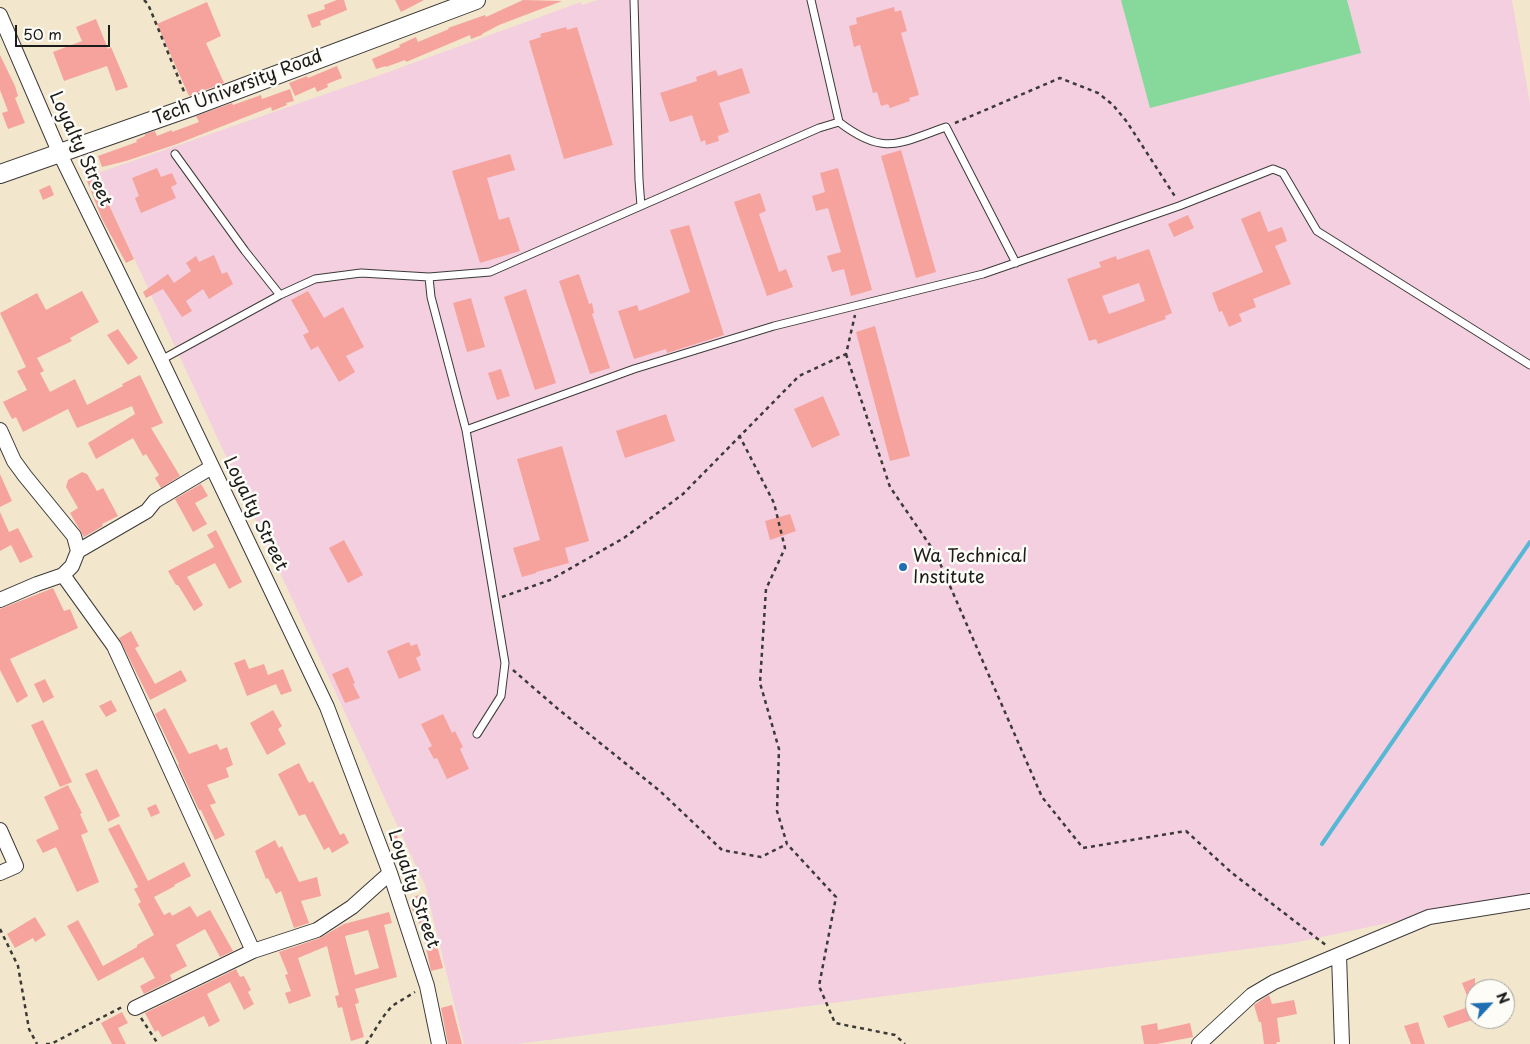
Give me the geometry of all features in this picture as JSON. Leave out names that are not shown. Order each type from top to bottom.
[{"type":"street","name":"Tech University Road","points":[[0,174],[191,107],[476,0]]},
{"type":"street","name":"Loyalty Street","points":[[0,15],[60,154],[327,707],[390,873],[427,986],[439,1044]]},
{"type":"street","points":[[0,430],[14,461],[74,536],[78,551],[72,566],[63,575],[36,584],[0,600]]},
{"type":"street","points":[[78,551],[147,510],[156,501],[212,467]]},
{"type":"street","points":[[63,575],[114,646],[253,951]]},
{"type":"street","points":[[0,830],[16,866],[0,873]]},
{"type":"street","points":[[135,1008],[253,951],[317,930],[352,907],[390,873]]},
{"type":"street","points":[[1199,1044],[1263,987],[1428,917],[1530,901]]},
{"type":"street","points":[[1339,955],[1342,1044]]},
{"type":"lane","points":[[634,0],[638,180],[641,206]]},
{"type":"lane","points":[[811,0],[839,122],[867,141],[884,145],[900,143],[946,127],[1016,263]]},
{"type":"lane","points":[[161,360],[280,295],[316,280],[360,273],[429,277],[490,272],[819,128],[839,122]]},
{"type":"lane","points":[[175,154],[245,251],[280,295]]},
{"type":"lane","points":[[466,430],[634,369],[774,326],[983,274],[1180,206],[1273,169],[1283,173],[1317,231],[1530,365]]},
{"type":"lane","points":[[429,277],[431,297],[466,430],[505,663],[501,696],[477,734]]},
{"type":"path","points":[[144,0],[148,4],[174,71],[191,107]]},
{"type":"path","points":[[946,127],[1060,78],[1098,93],[1113,105],[1175,195],[1180,206]]},
{"type":"path","points":[[857,305],[846,354],[890,487],[936,554],[1042,797],[1083,848],[1186,831],[1232,874],[1339,955]]},
{"type":"path","points":[[494,600],[550,580],[624,538],[683,494],[799,376],[846,354]]},
{"type":"path","points":[[739,435],[774,503],[785,548],[766,589],[760,683],[779,749],[776,811],[787,844],[836,897],[819,986],[836,1024],[895,1035],[905,1044]]},
{"type":"path","points":[[505,663],[558,709],[661,792],[722,850],[761,857],[787,844]]},
{"type":"path","points":[[0,929],[18,966],[30,1029],[36,1044]]},
{"type":"path","points":[[366,1044],[392,1006],[427,986]]},
{"type":"path","points":[[46,1044],[51,1044],[125,1006],[135,1008],[158,1044]]},
{"type":"shaded area","name":"Wa Technical Institute","points":[[598,0],[1512,0],[1530,104],[1530,893],[1293,943],[517,1044],[464,1044],[425,885],[95,174],[369,79],[581,2],[582,5]]},
{"type":"green space","points":[[1121,0],[1347,0],[1361,53],[1150,108]]},
{"type":"building","points":[[337,0],[344,0],[347,10],[320,21],[321,25],[312,28],[307,15],[325,9],[324,5]]},
{"type":"building","points":[[395,0],[424,0],[401,12]]},
{"type":"building","points":[[523,0],[562,1],[499,25],[482,35],[471,39],[470,35],[406,62],[405,60],[376,69],[372,59],[400,47],[399,45],[416,37],[418,42],[448,28],[485,15],[486,17]]},
{"type":"building","points":[[207,2],[221,36],[206,43],[224,83],[189,96],[157,24]]},
{"type":"building","points":[[894,7],[895,12],[901,10],[907,31],[901,33],[919,95],[909,98],[910,101],[890,108],[888,104],[881,106],[877,92],[873,93],[860,45],[854,47],[849,26],[857,24],[856,18]]},
{"type":"building","points":[[96,19],[108,49],[111,47],[128,87],[116,91],[107,66],[64,81],[53,52],[82,41],[76,27]]},
{"type":"building","points":[[566,27],[567,30],[577,27],[613,145],[564,159],[529,41],[541,37],[540,34]]},
{"type":"building","points":[[0,55],[15,86],[18,96],[15,98],[25,123],[8,129],[2,113],[8,111],[0,90]]},
{"type":"building","points":[[337,66],[342,78],[327,84],[328,87],[317,92],[315,87],[295,96],[289,83],[307,76],[308,78]]},
{"type":"building","points":[[742,68],[750,93],[719,103],[729,132],[718,136],[719,141],[706,145],[705,140],[701,142],[692,115],[670,122],[660,93],[697,81],[696,77],[716,70],[718,76]]},
{"type":"building","points":[[290,89],[294,101],[286,103],[287,105],[272,111],[271,107],[177,144],[102,167],[98,156],[137,142],[136,140],[145,136],[145,134],[155,131],[157,136],[172,130],[172,132],[199,122],[196,116],[232,103],[233,105],[261,95],[262,99]]},
{"type":"building","points":[[901,150],[936,272],[916,278],[881,156]]},
{"type":"building","points":[[510,154],[515,170],[487,178],[499,220],[509,217],[520,251],[480,263],[452,171]]},
{"type":"building","points":[[93,165],[104,194],[134,259],[126,263],[102,219],[87,181],[83,168]]},
{"type":"building","points":[[157,168],[161,177],[172,173],[177,184],[171,187],[176,198],[141,213],[135,198],[139,196],[132,178]]},
{"type":"building","points":[[838,168],[872,290],[851,296],[844,269],[832,272],[827,256],[841,252],[828,208],[816,211],[812,196],[825,192],[820,173]]},
{"type":"building","points":[[50,185],[54,195],[43,200],[39,190]]},
{"type":"building","points":[[760,193],[766,211],[759,214],[779,272],[786,269],[793,287],[767,296],[734,202]]},
{"type":"building","points":[[1260,211],[1268,232],[1282,227],[1287,241],[1275,246],[1291,284],[1253,299],[1256,307],[1239,314],[1242,321],[1229,327],[1222,311],[1219,312],[1212,293],[1263,272],[1241,219]]},
{"type":"building","points":[[1188,215],[1194,228],[1174,237],[1168,224]]},
{"type":"building","points":[[689,225],[724,335],[667,353],[666,349],[634,359],[618,311],[637,305],[639,311],[690,292],[670,230]]},
{"type":"building","points":[[1149,249],[1172,313],[1165,316],[1166,319],[1098,344],[1096,339],[1089,341],[1067,279],[1101,267],[1099,262],[1116,256],[1117,260]],"holes":[[[1139,283],[1145,301],[1109,314],[1102,296]]]},
{"type":"building","points":[[214,255],[222,274],[227,272],[233,284],[209,299],[203,289],[186,301],[192,311],[182,317],[163,289],[146,298],[143,292],[168,274],[174,283],[191,271],[186,263],[196,256],[199,262]]},
{"type":"building","points":[[579,274],[589,304],[592,303],[594,313],[592,314],[610,368],[590,374],[559,281]]},
{"type":"building","points":[[526,289],[556,383],[535,390],[504,297]]},
{"type":"building","points":[[82,291],[99,322],[70,338],[72,341],[37,358],[44,371],[40,373],[50,392],[75,379],[87,405],[140,375],[163,423],[151,428],[180,476],[161,488],[155,478],[159,475],[146,454],[143,456],[133,438],[96,459],[88,443],[135,414],[132,406],[77,428],[68,409],[23,432],[16,417],[12,419],[3,402],[27,390],[17,371],[26,367],[0,313],[37,293],[46,310]]},
{"type":"building","points":[[308,291],[324,318],[343,307],[364,347],[346,356],[355,372],[339,382],[318,346],[311,350],[303,335],[309,332],[291,300]]},
{"type":"building","points":[[471,298],[485,347],[467,352],[453,303]]},
{"type":"building","points":[[875,326],[910,456],[890,461],[856,332]]},
{"type":"building","points":[[118,329],[138,358],[128,365],[107,335]]},
{"type":"building","points":[[501,369],[510,396],[497,400],[488,373]]},
{"type":"building","points":[[823,396],[840,435],[812,448],[794,409]]},
{"type":"building","points":[[666,414],[675,441],[625,458],[616,431]]},
{"type":"building","points":[[562,446],[589,541],[565,548],[569,563],[522,577],[513,548],[540,540],[517,459]]},
{"type":"building","points":[[82,472],[87,474],[97,491],[103,488],[118,516],[102,524],[103,526],[84,537],[70,513],[78,508],[66,487],[68,480]]},
{"type":"building","points":[[0,474],[12,501],[0,507]]},
{"type":"building","points":[[201,484],[208,496],[195,503],[207,524],[193,532],[175,499]]},
{"type":"building","points":[[0,512],[9,532],[18,528],[33,557],[20,563],[11,545],[0,551]]},
{"type":"building","points":[[790,514],[796,531],[770,540],[765,521]]},
{"type":"building","points":[[216,530],[242,582],[229,589],[215,563],[187,577],[203,605],[194,611],[168,571],[214,547],[207,535]]},
{"type":"building","points":[[344,540],[363,575],[348,583],[329,548]]},
{"type":"building","points":[[53,588],[64,611],[70,609],[78,628],[10,659],[28,696],[17,703],[0,670],[0,609]]},
{"type":"building","points":[[131,631],[139,646],[135,648],[155,684],[181,670],[187,681],[150,700],[119,638]]},
{"type":"building","points":[[409,642],[411,646],[417,644],[421,655],[416,658],[421,670],[399,679],[387,651]]},
{"type":"building","points":[[245,659],[249,669],[264,664],[268,675],[283,669],[292,691],[281,695],[276,684],[247,696],[234,663]]},
{"type":"building","points":[[348,667],[360,698],[345,703],[332,674]]},
{"type":"building","points":[[45,679],[54,697],[43,703],[34,684]]},
{"type":"building","points":[[111,700],[117,711],[106,717],[99,706]]},
{"type":"building","points":[[165,708],[189,754],[217,744],[220,750],[227,747],[233,765],[226,768],[229,777],[207,785],[216,803],[210,805],[225,835],[215,840],[201,810],[199,810],[155,714]]},
{"type":"building","points":[[273,710],[282,726],[278,729],[286,744],[267,755],[250,723]]},
{"type":"building","points":[[443,714],[452,733],[455,731],[463,747],[460,749],[469,769],[447,779],[437,758],[434,759],[428,748],[432,746],[421,724]]},
{"type":"building","points":[[43,720],[72,782],[60,787],[31,725]]},
{"type":"building","points":[[299,763],[309,783],[313,781],[340,835],[344,833],[349,843],[332,853],[329,847],[324,850],[305,814],[299,816],[278,774]]},
{"type":"building","points":[[97,769],[120,816],[108,822],[85,774]]},
{"type":"building","points":[[68,785],[82,813],[80,814],[88,832],[81,835],[99,882],[77,892],[56,847],[43,853],[36,840],[59,829],[44,797]]},
{"type":"building","points":[[156,804],[160,813],[151,817],[147,808]]},
{"type":"building","points":[[119,824],[148,881],[184,862],[191,876],[154,897],[164,915],[170,912],[172,916],[190,906],[197,917],[210,910],[233,951],[220,957],[205,929],[176,945],[187,966],[170,975],[172,980],[144,994],[140,986],[155,978],[143,957],[98,981],[67,926],[78,920],[103,966],[154,935],[138,904],[141,902],[134,889],[138,887],[108,829]]},
{"type":"building","points":[[395,831],[399,840],[390,844],[387,835]]},
{"type":"building","points":[[275,840],[279,848],[282,846],[299,882],[317,877],[321,896],[301,901],[309,923],[294,928],[281,891],[276,894],[268,878],[266,879],[255,851]]},
{"type":"building","points":[[422,894],[443,968],[431,971],[422,929],[411,907],[413,906],[410,898]]},
{"type":"building","points":[[389,912],[392,923],[384,925],[397,977],[355,989],[359,1003],[355,1004],[364,1037],[351,1041],[342,1007],[338,1008],[335,996],[339,995],[327,946],[298,958],[311,996],[289,1004],[285,993],[291,991],[285,975],[288,974],[279,952],[320,938],[344,924]],"holes":[[[368,930],[379,968],[355,975],[345,936]]]},
{"type":"building","points":[[35,917],[46,935],[35,942],[33,938],[15,948],[7,934]]},
{"type":"building","points":[[236,969],[240,977],[244,976],[251,990],[248,992],[254,1004],[244,1010],[230,982],[207,994],[220,1021],[209,1027],[204,1016],[162,1037],[158,1030],[155,1032],[145,1013]]},
{"type":"building","points":[[1269,995],[1272,1004],[1294,1000],[1297,1014],[1277,1018],[1280,1042],[1276,1042],[1277,1044],[1264,1044],[1261,1022],[1259,1022],[1254,1005]]},
{"type":"building","points":[[452,1005],[462,1044],[448,1044],[441,1008]]},
{"type":"building","points":[[1465,1008],[1465,1022],[1448,1028],[1443,1016]]},
{"type":"building","points":[[122,1012],[128,1023],[118,1028],[126,1044],[112,1044],[101,1023]]},
{"type":"building","points":[[1418,1022],[1425,1044],[1411,1044],[1404,1026]]},
{"type":"building","points":[[1157,1023],[1158,1030],[1190,1023],[1193,1037],[1157,1044],[1144,1044],[1141,1026]]},
{"type":"waterway","points":[[1322,844],[1530,542]]},
{"type":"place","name":"Wa Technical Institute","points":[[903,567]]}]
